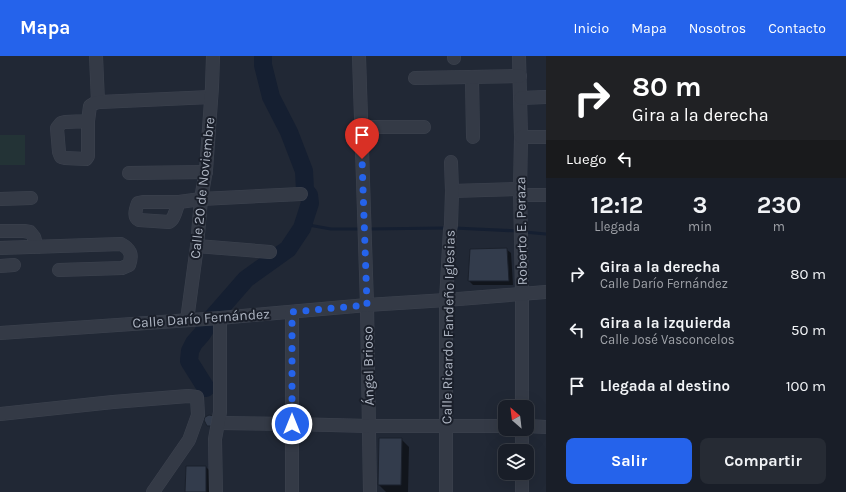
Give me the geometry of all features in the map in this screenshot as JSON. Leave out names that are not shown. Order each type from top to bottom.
[{"type":"street","points":[[96,56],[98,102]]},
{"type":"street","name":"Calle 20 de Noviembre","points":[[191,319],[197,246],[206,172],[213,56]]},
{"type":"street","name":"Ángel Brioso","points":[[359,56],[367,305],[370,492]]},
{"type":"street","name":"Roberto E. Peraza","points":[[519,56],[521,98],[520,224],[522,294],[522,400]]},
{"type":"street","points":[[415,78],[520,76]]},
{"type":"street","points":[[472,77],[473,137]]},
{"type":"street","points":[[88,121],[90,106],[98,102],[211,97]]},
{"type":"street","points":[[521,98],[546,97]]},
{"type":"street","points":[[361,127],[424,127]]},
{"type":"street","points":[[521,137],[546,137]]},
{"type":"street","name":"Calle Ricardo Fandeño Iglesias","points":[[446,492],[446,300],[452,191],[451,162]]},
{"type":"street","points":[[130,173],[206,172]]},
{"type":"street","points":[[452,191],[520,192],[546,195]]},
{"type":"street","points":[[179,202],[202,199],[301,194]]},
{"type":"street","points":[[0,198],[31,198]]},
{"type":"street","points":[[0,231],[30,232],[34,237],[37,247]]},
{"type":"street","points":[[0,248],[121,244],[126,247],[131,254],[129,264],[122,268],[59,270]]},
{"type":"street","points":[[197,246],[270,252]]},
{"type":"street","points":[[0,266],[14,265]]},
{"type":"street","name":"Calle Darío Fernández","points":[[0,333],[220,318],[367,305],[546,292]]},
{"type":"street","points":[[292,312],[292,492]]},
{"type":"street","points":[[216,492],[215,439],[220,412],[220,318]]},
{"type":"street","points":[[0,414],[113,402],[188,396],[197,398],[198,415],[189,440],[153,492]]},
{"type":"street","points":[[219,423],[369,426],[498,426]]},
{"type":"street","points":[[534,426],[546,427]]},
{"type":"street","points":[[522,480],[522,492]]},
{"type":"shaded area","points":[[0,135],[25,135],[25,165],[0,165]]},
{"type":"building","points":[[507,248],[509,281],[468,281],[470,249]]},
{"type":"building","points":[[209,415],[214,416],[212,426],[207,426],[204,420],[205,417]]},
{"type":"building","points":[[379,438],[402,438],[401,485],[378,485]]},
{"type":"building","points":[[186,466],[206,466],[206,492],[185,492]]},
{"type":"waterway","points":[[206,388],[189,361],[190,351],[194,343],[202,334],[212,318],[246,279],[288,249],[302,228],[310,203],[309,195],[305,190],[304,171],[289,132],[271,97],[263,65],[263,56]]},
{"type":"waterway","points":[[303,224],[331,229],[361,229]]},
{"type":"waterway","points":[[368,229],[446,228]]},
{"type":"waterway","points":[[454,228],[518,231]]},
{"type":"waterway","points":[[524,232],[546,234]]},
{"type":"route","points":[[292,424],[292,312],[367,305],[362,159]]}]
